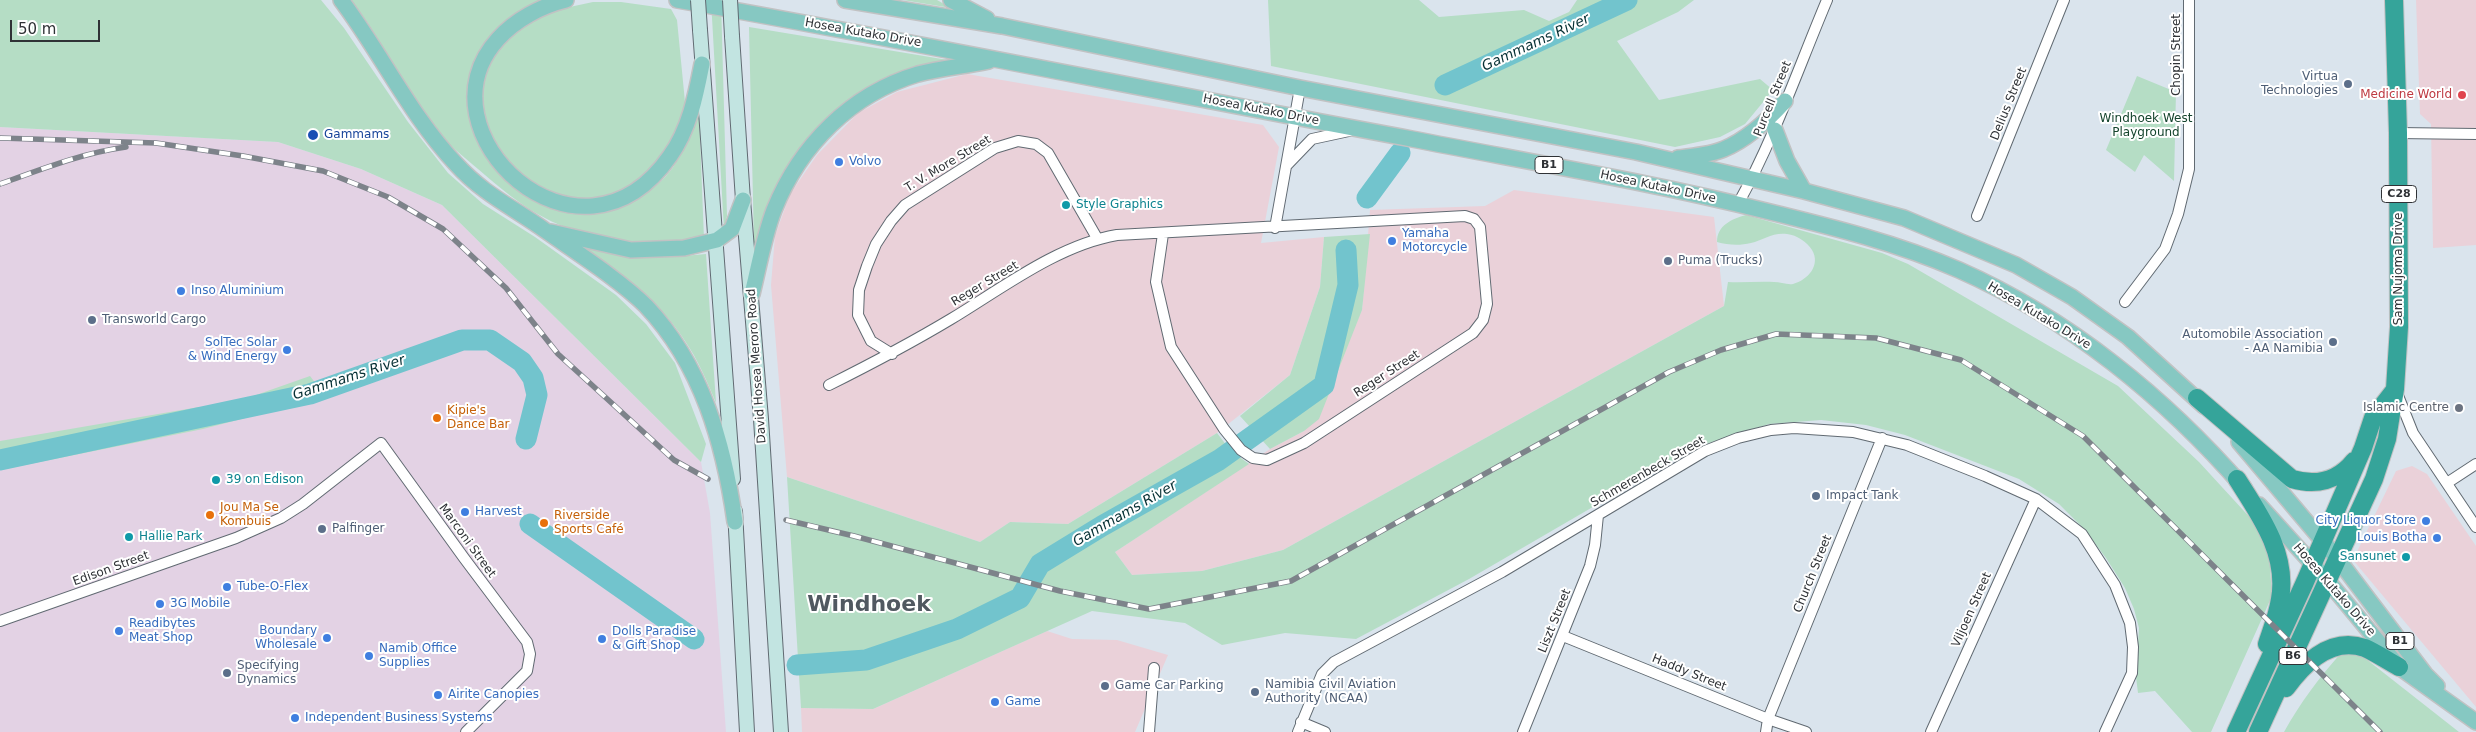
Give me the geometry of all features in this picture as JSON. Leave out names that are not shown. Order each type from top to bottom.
[{"type":"highway","name":"Sam Nujoma Drive","points":[[2258,732],[2374,479],[2387,439],[2395,389],[2400,316],[2394,0]]},
{"type":"highway","points":[[2312,566],[2363,448],[2373,418],[2395,389]]},
{"type":"highway","points":[[2197,398],[2292,479],[2306,483],[2323,482],[2336,477],[2346,471],[2363,448]]},
{"type":"highway","points":[[2237,479],[2273,539],[2281,576],[2280,599],[2250,702]]},
{"type":"highway","name":"B6","points":[[2236,732],[2312,566]]},
{"type":"highway","points":[[2267,714],[2297,673],[2322,651],[2334,647],[2364,648],[2399,667]]},
{"type":"main road","points":[[340,0],[418,116],[456,164],[493,198],[545,230],[644,305],[681,352],[714,418],[730,482],[736,522]]},
{"type":"main road","points":[[566,0],[521,19],[504,32],[488,49],[481,65],[476,86],[478,118],[483,137],[509,174],[543,198],[575,206],[593,206],[610,203],[641,187],[671,155],[684,131],[696,94],[702,64]]},
{"type":"main road","name":"Hosea Kutako Drive","points":[[677,0],[1597,174],[1738,204],[1869,237],[1961,271],[2001,291],[2101,354],[2154,398],[2237,479],[2312,566],[2327,580],[2399,667],[2473,720]]},
{"type":"main road","points":[[698,0],[717,240],[748,732]]},
{"type":"main road","name":"David Hosea Meroro Road","points":[[730,0],[743,200],[752,294],[781,732]]},
{"type":"main road","name":"Hosea Kutako Drive","points":[[845,0],[1002,26],[1300,88],[1672,160],[1804,191],[1904,218],[2016,265],[2072,297],[2128,337],[2197,398],[2249,453],[2337,558],[2425,674],[2473,720]]},
{"type":"main road","points":[[951,0],[1002,26]]},
{"type":"main road","points":[[752,294],[774,211],[787,182],[806,152],[824,131],[856,104],[897,82],[939,69],[998,60]]},
{"type":"main road","points":[[1672,160],[1723,150],[1761,126],[1785,101]]},
{"type":"main road","points":[[1776,130],[1787,161],[1804,191]]},
{"type":"main road","points":[[545,230],[631,250],[684,248],[717,240],[732,229],[743,200]]},
{"type":"street","name":"Purcell Street","points":[[1738,204],[1776,130],[1785,101],[1826,0]]},
{"type":"street","name":"Delius Street","points":[[1977,216],[2064,0]]},
{"type":"street","name":"Chopin Street","points":[[2124,302],[2165,248],[2178,214],[2189,169],[2189,0]]},
{"type":"street","points":[[1275,228],[1300,88]]},
{"type":"street","points":[[1286,167],[1312,139],[1360,129]]},
{"type":"street","points":[[2398,134],[2476,134]]},
{"type":"street","name":"T. V. More Street","points":[[892,354],[871,341],[858,315],[859,290],[876,244],[891,221],[905,205],[995,148],[1018,141],[1036,144],[1048,153],[1097,238]]},
{"type":"street","name":"Reger Street","points":[[829,385],[892,354],[1060,254],[1097,238],[1117,235],[1470,217],[1480,226],[1487,304],[1483,320],[1473,333],[1304,443],[1267,460],[1253,458],[1224,430],[1172,347],[1156,282],[1163,234]]},
{"type":"street","points":[[2395,389],[2413,433],[2476,527]]},
{"type":"street","name":"Schmerenbeck Street","points":[[1299,727],[1322,674],[1334,662],[1502,572],[1684,463],[1738,438],[1794,428],[1843,431],[1882,438],[1985,476],[2036,499],[2082,534],[2115,585],[2130,623],[2133,647],[2132,673],[2105,732]]},
{"type":"street","name":"Church Street","points":[[1759,732],[1768,719],[1882,438]]},
{"type":"street","name":"Edison Street","points":[[0,621],[236,538],[281,518],[304,504],[381,443]]},
{"type":"street","name":"Marconi Street","points":[[381,443],[527,642],[530,654],[527,670],[466,732]]},
{"type":"street","points":[[2448,484],[2476,464]]},
{"type":"street","name":"Viljoen Street","points":[[1931,732],[2036,499]]},
{"type":"street","name":"Liszt Street","points":[[1523,732],[1590,566],[1596,546],[1598,515]]},
{"type":"street","name":"Haddy Street","points":[[1563,636],[1768,719],[1806,732]]},
{"type":"street","points":[[1149,732],[1154,668]]},
{"type":"street","name":"Church Street","points":[[1766,732],[1768,719]]},
{"type":"street","points":[[1299,727],[1325,732]]},
{"type":"shaded area","points":[[2416,0],[2476,0],[2476,245],[2433,248],[2431,124],[2420,114]]},
{"type":"shaded area","points":[[967,74],[1263,125],[1279,147],[1261,243],[1324,237],[1320,287],[1290,375],[1217,433],[1068,524],[1010,522],[980,542],[787,477],[771,285],[775,236],[790,194],[817,155],[858,113],[897,92]]},
{"type":"shaded area","points":[[0,127],[278,142],[361,169],[442,205],[701,462],[710,513],[726,732],[0,732]]},
{"type":"shaded area","points":[[1514,190],[1714,217],[1724,306],[1283,550],[1202,571],[1132,575],[1115,552],[1270,449],[1304,431],[1362,310],[1370,210],[1485,206]]},
{"type":"shaded area","points":[[2412,466],[2427,474],[2476,546],[2476,707],[2353,560],[2396,471]]},
{"type":"shaded area","points":[[1047,631],[1072,639],[1117,640],[1168,655],[1135,732],[802,732],[801,708],[873,709]]},
{"type":"green space","points":[[0,0],[321,0],[344,28],[408,122],[448,173],[483,204],[535,237],[616,295],[646,324],[675,363],[706,444],[701,462],[442,205],[361,169],[278,142],[0,127]]},
{"type":"green space","points":[[351,0],[550,0],[501,28],[485,46],[474,67],[471,78],[472,91],[485,144],[491,160],[506,180],[525,196],[546,206],[569,211],[593,212],[617,207],[639,197],[659,183],[673,168],[683,150],[699,111],[704,239],[664,243],[623,242],[582,233],[545,218],[527,207],[494,182],[440,135],[424,114],[363,15]]},
{"type":"green space","points":[[711,0],[721,0],[727,216],[724,230]]},
{"type":"green space","points":[[903,0],[937,0],[951,8]]},
{"type":"green space","points":[[1268,0],[1419,0],[1439,17],[1524,10],[1549,21],[1569,12],[1577,0],[1694,0],[1678,12],[1617,41],[1659,100],[1760,79],[1773,90],[1745,124],[1720,137],[1675,147],[1271,66]]},
{"type":"green space","points":[[593,2],[621,2],[671,9],[677,20],[685,111],[671,144],[645,178],[610,197],[571,201],[530,183],[501,153],[492,136],[484,112],[482,90],[486,71],[499,47],[515,31],[537,18],[565,8]]},
{"type":"green space","points":[[749,27],[948,60],[930,65],[819,131],[757,241],[754,243]]},
{"type":"green space","name":"Windhoek West Playground","points":[[2137,76],[2176,92],[2174,181],[2144,155],[2135,172],[2106,150]]},
{"type":"green space","points":[[1746,215],[1882,253],[1908,264],[2118,386],[2199,462],[2255,523],[2269,552],[2272,596],[2211,732],[2192,732],[2155,691],[2138,693],[2136,677],[2139,628],[2134,609],[2125,588],[2106,558],[2084,529],[2059,504],[2019,479],[1905,435],[1866,425],[1821,420],[1769,424],[1696,447],[1469,579],[1356,639],[1285,633],[1222,645],[1185,623],[1092,611],[873,709],[801,708],[787,477],[980,542],[1010,522],[1068,524],[1217,433],[1230,450],[1249,464],[1115,552],[1132,575],[1202,571],[1283,550],[1724,306],[1728,282],[1793,284],[1804,279],[1812,271],[1815,261],[1812,250],[1801,239],[1794,236],[1777,234],[1742,245],[1717,242],[1722,227]]},
{"type":"green space","points":[[1370,234],[1362,310],[1319,419],[1304,431],[1270,449],[1240,416],[1290,375],[1320,287],[1324,237]]},
{"type":"green space","points":[[577,245],[641,256],[706,254],[716,403],[694,356],[663,312],[636,287]]},
{"type":"green space","points":[[310,376],[326,397],[203,429],[0,470],[0,441],[199,407],[222,407]]},
{"type":"green space","points":[[2341,653],[2361,655],[2459,732],[2284,732],[2310,691]]},
{"type":"waterway","name":"Gammams River","points":[[1445,85],[1627,0]]},
{"type":"waterway","name":"Gammams River","points":[[1367,198],[1400,153]]},
{"type":"waterway","name":"Gammams River","points":[[797,665],[866,660],[957,629],[1020,598],[1040,564],[1102,526],[1219,460],[1324,385],[1348,285],[1346,250]]},
{"type":"waterway","name":"Gammams River","points":[[0,460],[310,394],[462,340],[490,340],[522,362],[533,378],[537,395],[526,439]]},
{"type":"waterway","name":"Gammams River","points":[[530,524],[694,639]]},
{"type":"railway","points":[[0,138],[156,143],[243,156],[323,171],[388,197],[443,229],[506,288],[558,354],[674,460],[708,479]]},
{"type":"railway","points":[[0,184],[78,157],[126,147]]},
{"type":"railway","points":[[786,520],[854,536],[1060,591],[1149,609],[1291,581],[1669,372],[1721,350],[1776,334],[1876,338],[1961,360],[2083,436],[2380,732]]},
{"type":"place","name":"Virtua Technologies","points":[[2348,84]]},
{"type":"place","name":"Medicine World","points":[[2462,95]]},
{"type":"place","name":"Gammams","points":[[313,135]]},
{"type":"place","name":"Volvo","points":[[839,162]]},
{"type":"place","name":"Style Graphics","points":[[1066,205]]},
{"type":"place","name":"Yamaha Motorcycle","points":[[1392,241]]},
{"type":"place","name":"Puma (Trucks)","points":[[1668,261]]},
{"type":"place","name":"Inso Aluminium","points":[[181,291]]},
{"type":"place","name":"Transworld Cargo","points":[[92,320]]},
{"type":"place","name":"Automobile Association - AA Namibia","points":[[2333,342]]},
{"type":"place","name":"SolTec Solar & Wind Energy","points":[[287,350]]},
{"type":"place","name":"Islamic Centre","points":[[2459,408]]},
{"type":"place","name":"Kipie's Dance Bar","points":[[437,418]]},
{"type":"place","name":"39 on Edison","points":[[216,480]]},
{"type":"place","name":"Impact Tank","points":[[1816,496]]},
{"type":"place","name":"Harvest","points":[[465,512]]},
{"type":"place","name":"Jou Ma Se Kombuis","points":[[210,515]]},
{"type":"place","name":"City Liquor Store","points":[[2426,521]]},
{"type":"place","name":"Riverside Sports Café","points":[[544,523]]},
{"type":"place","name":"Palfinger","points":[[322,529]]},
{"type":"place","name":"Hallie Park","points":[[129,537]]},
{"type":"place","name":"Louis Botha","points":[[2437,538]]},
{"type":"place","name":"Sansunet","points":[[2406,557]]},
{"type":"place","name":"Tube-O-Flex","points":[[227,587]]},
{"type":"place","name":"3G Mobile","points":[[160,604]]},
{"type":"place","name":"Readibytes Meat Shop","points":[[119,631]]},
{"type":"place","name":"Boundary Wholesale","points":[[327,638]]},
{"type":"place","name":"Dolls Paradise & Gift Shop","points":[[602,639]]},
{"type":"place","name":"Namib Office Supplies","points":[[369,656]]},
{"type":"place","name":"Specifying Dynamics","points":[[227,673]]},
{"type":"place","name":"Game Car Parking","points":[[1105,686]]},
{"type":"place","name":"Namibia Civil Aviation Authority (NCAA)","points":[[1255,692]]},
{"type":"place","name":"Airite Canopies","points":[[438,695]]},
{"type":"place","name":"Game","points":[[995,702]]},
{"type":"place","name":"Independent Business Systems","points":[[295,718]]},
{"type":"district","name":"Windhoek","points":[[869,605]]}]
